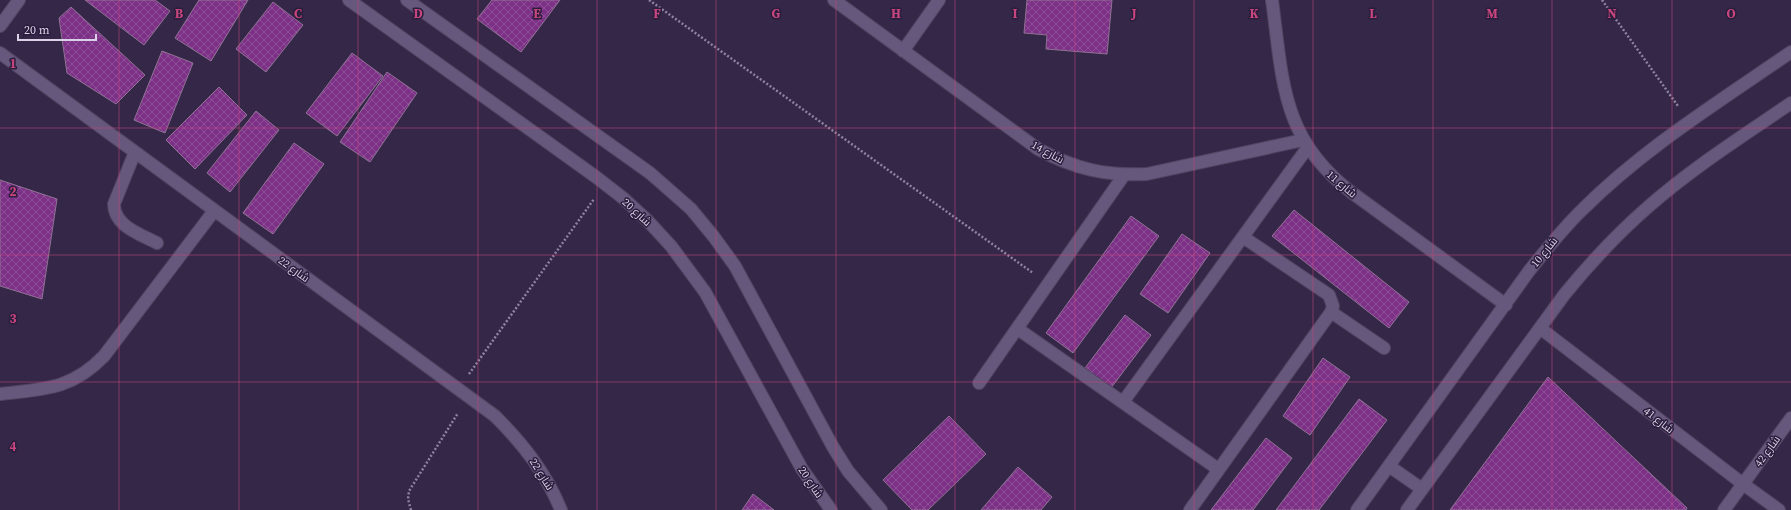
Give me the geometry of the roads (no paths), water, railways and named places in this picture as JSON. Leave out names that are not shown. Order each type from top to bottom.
[{"type":"street","points":[[0,26],[19,0]]},
{"type":"street","name":"شارع 20","points":[[349,0],[605,184],[648,221],[689,268],[720,317],[802,469],[831,510]]},
{"type":"street","points":[[407,0],[650,172],[691,209],[714,236],[735,266],[832,447],[848,470],[881,510]]},
{"type":"street","name":"شارع 14","points":[[834,0],[1038,149],[1058,160],[1079,168],[1102,173],[1124,175],[1162,171],[1305,144]]},
{"type":"street","points":[[903,51],[939,0]]},
{"type":"street","name":"شارع 11","points":[[1272,0],[1286,97],[1293,119],[1305,144],[1334,179],[1506,305]]},
{"type":"street","name":"شارع 10","points":[[1357,510],[1555,239],[1582,209],[1612,182],[1690,122],[1791,52]]},
{"type":"street","name":"شارع 22","points":[[0,53],[214,211],[459,388],[495,416],[518,439],[538,465],[561,510]]},
{"type":"street","points":[[1407,510],[1540,328],[1590,263],[1649,206],[1686,176],[1791,103]]},
{"type":"street","points":[[1124,402],[1243,237],[1305,144]]},
{"type":"street","points":[[135,152],[114,204],[114,210],[120,222],[157,243]]},
{"type":"street","points":[[979,383],[1124,175]]},
{"type":"street","points":[[0,394],[53,388],[82,376],[93,367],[104,356],[214,211]]},
{"type":"street","points":[[1190,510],[1331,312],[1333,306],[1329,294],[1243,237]]},
{"type":"street","points":[[1331,312],[1384,348]]},
{"type":"street","points":[[1018,328],[1218,469]]},
{"type":"street","name":"شارع 41","points":[[1540,328],[1743,484],[1780,510]]},
{"type":"street","name":"شارع 42","points":[[1724,510],[1791,418]]},
{"type":"street","points":[[1389,466],[1422,489]]}]
